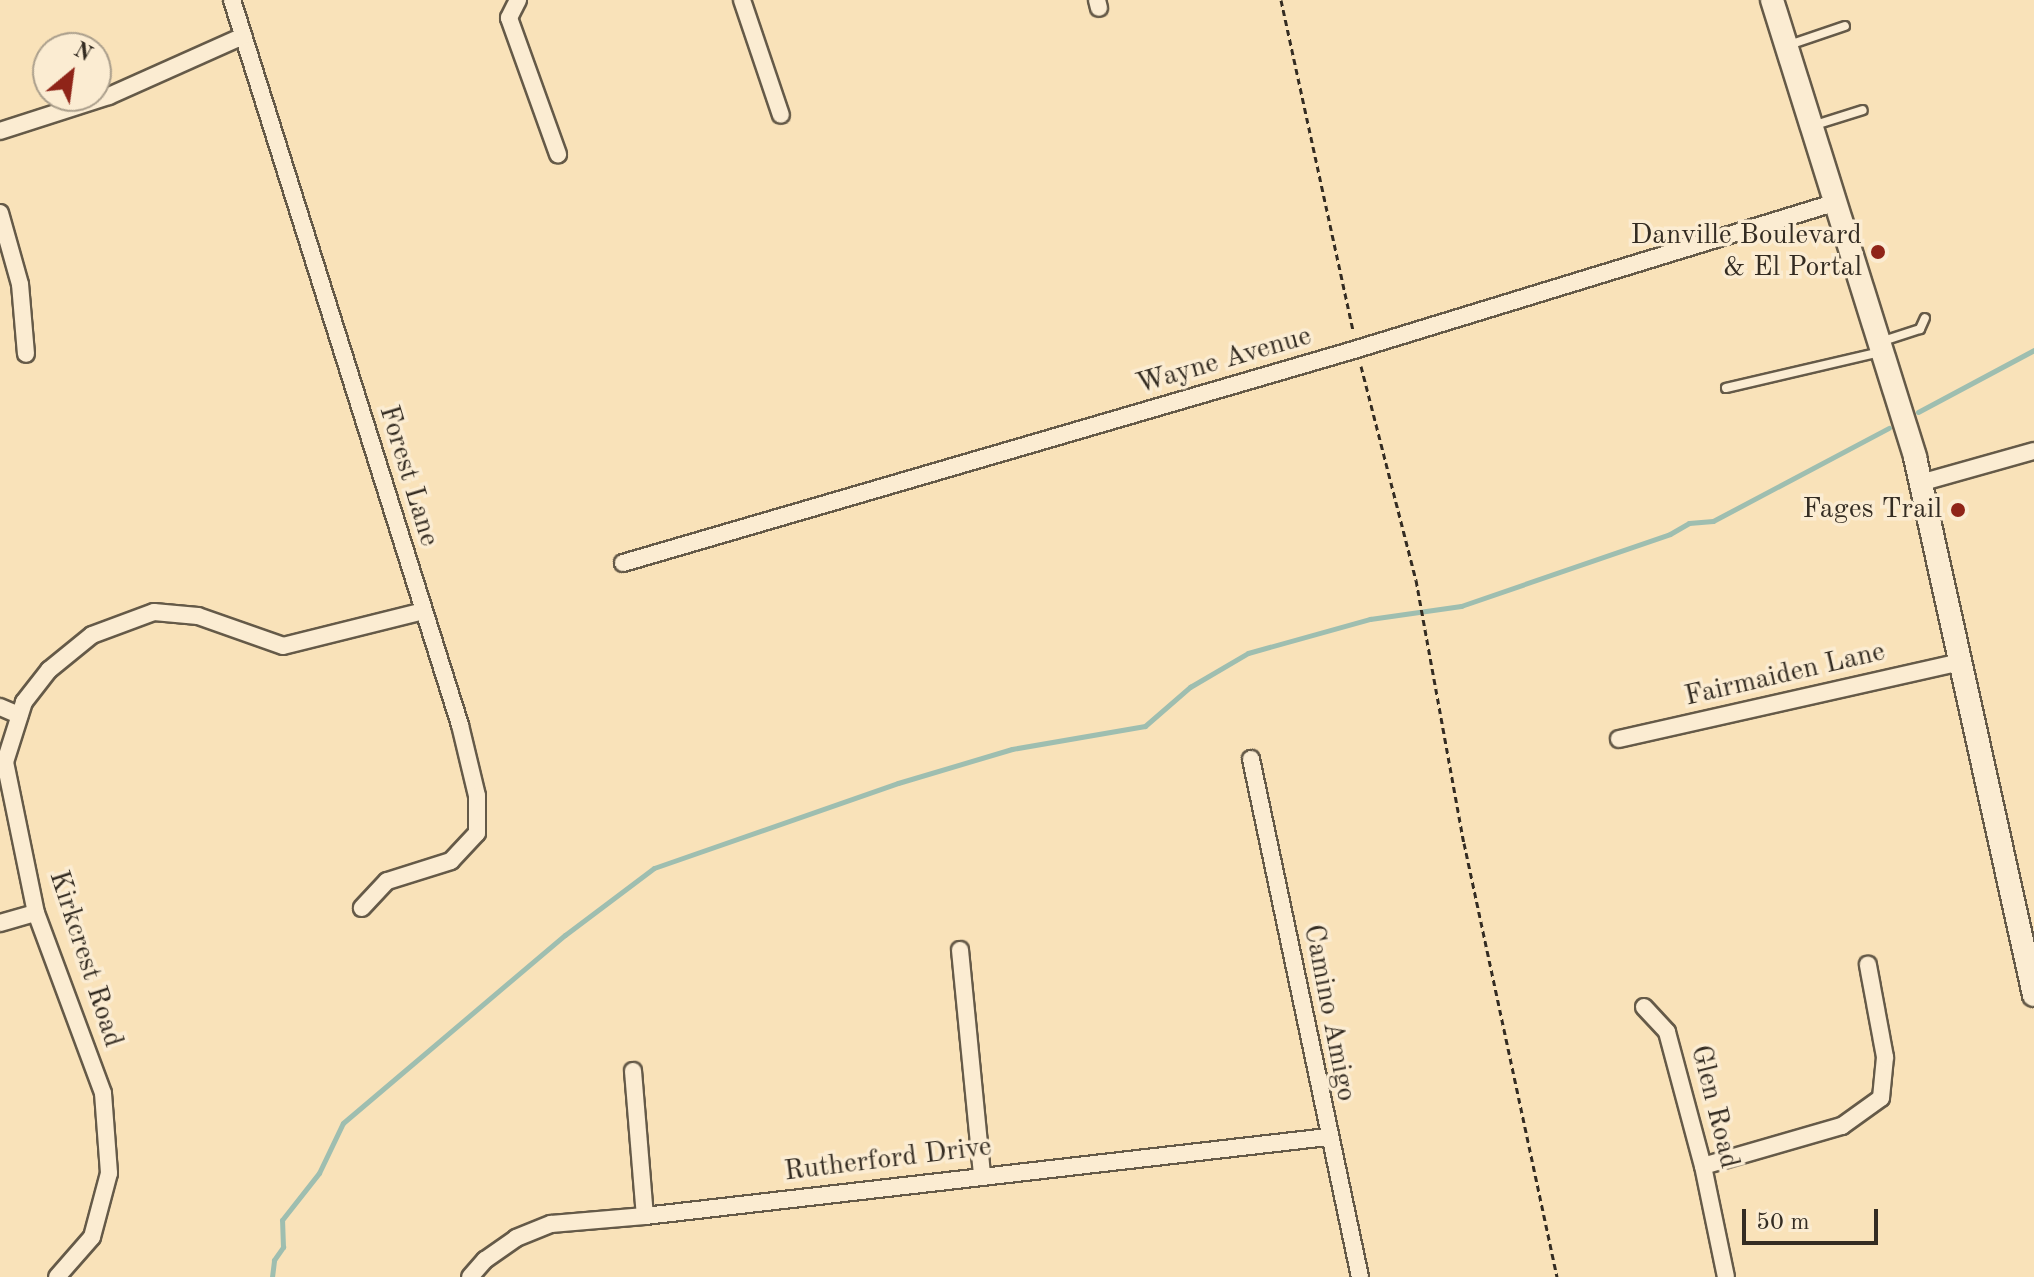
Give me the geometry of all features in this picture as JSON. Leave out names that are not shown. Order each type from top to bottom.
[{"type":"main road","points":[[1772,0],[1837,202],[1920,483],[2034,995]]},
{"type":"street","name":"Forest Lane","points":[[232,0],[460,725],[477,796],[477,833],[451,861],[387,881],[362,908]]},
{"type":"street","points":[[518,0],[509,18],[558,154]]},
{"type":"street","points":[[742,0],[781,115]]},
{"type":"street","points":[[0,131],[109,96],[243,36]]},
{"type":"street","name":"Wayne Avenue","points":[[623,563],[1357,349],[1837,202]]},
{"type":"street","points":[[0,213],[20,284],[26,354]]},
{"type":"street","points":[[1920,483],[2034,451]]},
{"type":"street","name":"Kirkcrest Road","points":[[57,1277],[92,1237],[109,1173],[103,1093],[36,913],[5,762],[24,702],[49,670],[92,635],[154,612],[198,616],[283,646],[423,611]]},
{"type":"street","name":"Fairmaiden Lane","points":[[1619,739],[1962,662]]},
{"type":"street","points":[[0,707],[19,715]]},
{"type":"street","name":"Camino Amigo","points":[[1251,759],[1328,1137],[1360,1277]]},
{"type":"street","points":[[0,923],[36,913]]},
{"type":"street","points":[[960,950],[982,1175]]},
{"type":"street","points":[[1703,1166],[1842,1126],[1881,1098],[1885,1057],[1868,965]]},
{"type":"street","name":"Glen Road","points":[[1644,1007],[1667,1032],[1703,1166],[1726,1277]]},
{"type":"street","points":[[633,1071],[645,1216]]},
{"type":"street","name":"Rutherford Drive","points":[[470,1277],[485,1260],[516,1238],[551,1224],[645,1216],[1328,1137]]},
{"type":"lane","points":[[1787,46],[1845,26]]},
{"type":"lane","points":[[1811,126],[1863,110]]},
{"type":"lane","points":[[1726,388],[1880,347],[1920,329],[1925,318]]},
{"type":"path","points":[[1281,0],[1357,349],[1416,580],[1464,843],[1557,1277]]},
{"type":"waterway","points":[[1918,412],[2034,350]]},
{"type":"waterway","points":[[272,1277],[274,1260],[283,1247],[282,1220],[319,1173],[343,1123],[565,935],[654,868],[898,783],[1012,749],[1145,726],[1190,687],[1248,653],[1370,619],[1461,606],[1670,534],[1689,523],[1713,521],[1889,428]]},
{"type":"place","name":"Danville Boulevard & El Portal","points":[[1878,252]]},
{"type":"place","name":"Fages Trail","points":[[1958,510]]}]
